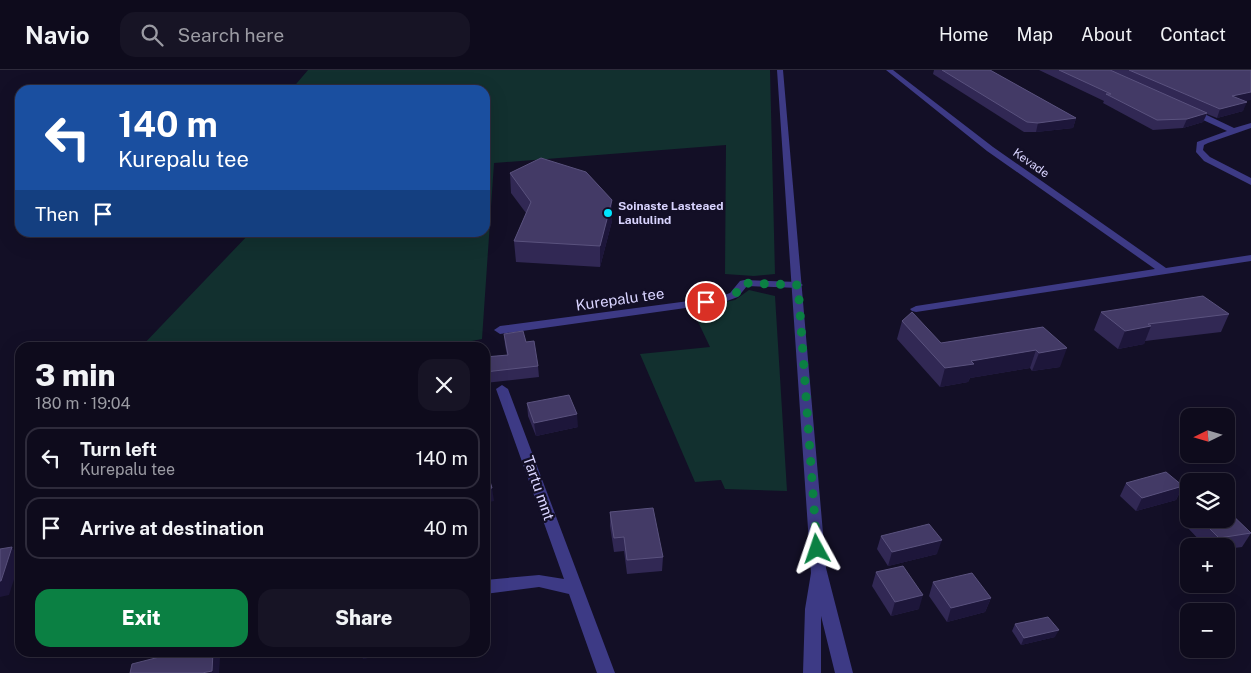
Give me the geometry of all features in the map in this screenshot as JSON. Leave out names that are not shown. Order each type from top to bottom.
[{"type":"street","points":[[780,70],[798,285],[818,568],[844,673]]},
{"type":"street","name":"Kevade","points":[[889,70],[949,121],[1019,172],[1164,271]]},
{"type":"street","points":[[1180,106],[1234,131]]},
{"type":"street","points":[[1251,125],[1205,141],[1200,144],[1199,150],[1207,159],[1251,182]]},
{"type":"street","points":[[916,309],[1251,258]]},
{"type":"street","name":"Kurepalu tee","points":[[500,330],[722,300],[734,295],[744,283],[798,285]]},
{"type":"street","name":"Tartu mnt","points":[[502,389],[573,588],[606,673]]},
{"type":"street","points":[[812,673],[813,608],[818,568]]},
{"type":"street","points":[[490,586],[539,581],[573,588]]},
{"type":"green space","points":[[308,70],[770,70],[775,274],[754,276],[725,274],[726,145],[494,163],[490,222],[490,85],[295,85]]},
{"type":"green space","points":[[246,237],[489,237],[482,339],[467,342],[146,342]]},
{"type":"green space","points":[[749,290],[775,296],[787,491],[725,489],[721,480],[695,482],[640,354],[710,347],[692,309],[735,300]]},
{"type":"building","points":[[942,70],[990,70],[1076,118],[1038,123],[1027,122]]},
{"type":"building","points":[[1059,70],[1110,70],[1207,113],[1187,119],[1157,120],[1106,94],[1111,94]]},
{"type":"building","points":[[1129,70],[1251,70],[1251,92],[1232,96],[1247,102],[1220,109]]},
{"type":"building","points":[[541,158],[586,172],[612,200],[600,246],[514,241],[531,202],[510,173]]},
{"type":"building","points":[[1203,296],[1229,314],[1148,324],[1151,326],[1125,331],[1101,312]]},
{"type":"building","points":[[912,312],[941,343],[1043,327],[1067,348],[1039,353],[1036,350],[971,361],[974,364],[945,368],[902,321]]},
{"type":"building","points":[[523,331],[526,342],[534,341],[538,366],[490,371],[490,357],[508,355],[504,334]]},
{"type":"building","points":[[569,395],[577,414],[534,423],[527,403]]},
{"type":"building","points":[[1166,472],[1180,484],[1180,487],[1142,498],[1126,483]]},
{"type":"building","points":[[653,508],[663,557],[627,560],[624,537],[614,538],[610,512]]},
{"type":"building","points":[[1235,518],[1251,533],[1219,538],[1209,528],[1235,528]]},
{"type":"building","points":[[929,524],[942,540],[892,552],[881,536]]},
{"type":"building","points":[[12,547],[1,581],[0,581],[0,549]]},
{"type":"building","points":[[903,566],[923,595],[895,602],[876,572]]},
{"type":"building","points":[[972,573],[991,598],[951,608],[933,582]]},
{"type":"building","points":[[1048,617],[1059,630],[1024,638],[1015,624]]},
{"type":"building","points":[[159,657],[213,657],[212,671],[202,673],[130,673],[132,664]]},
{"type":"place","name":"Soinaste Lasteaed Laululind","points":[[608,213]]},
{"type":"route","points":[[706,302],[722,300],[734,295],[742,288],[744,283],[798,285],[817,549]]}]
